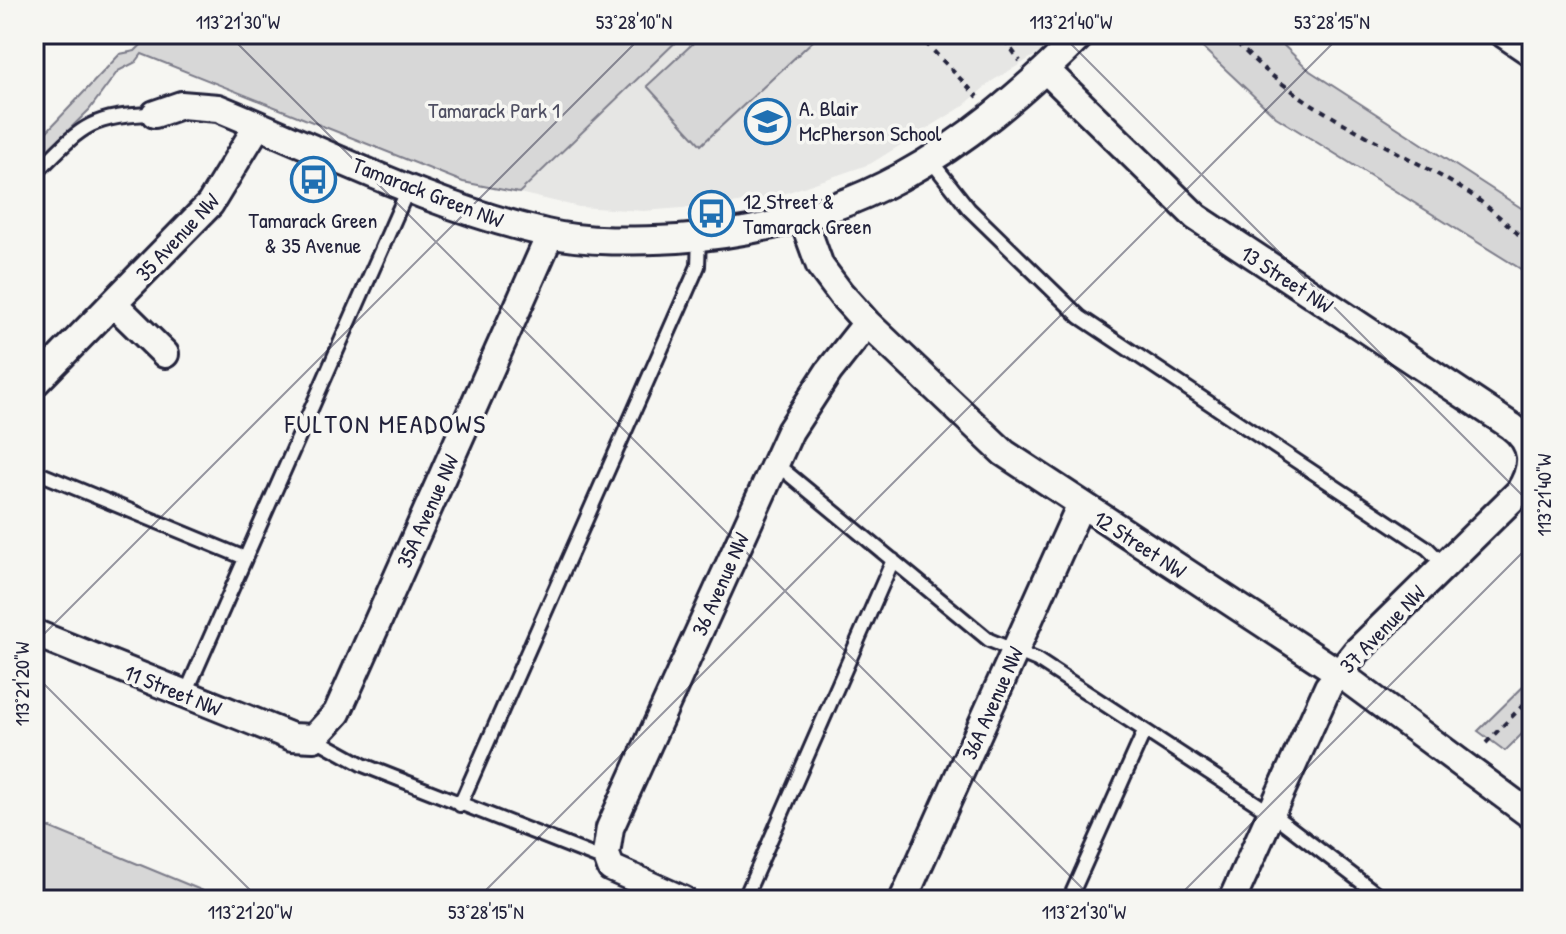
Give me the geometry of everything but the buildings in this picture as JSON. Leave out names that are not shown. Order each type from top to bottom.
[{"type":"street","name":"Tamarack Green NW","points":[[155,114],[181,105],[202,105],[469,212],[550,235],[651,241],[699,237],[803,219],[851,202],[932,162],[998,113],[1033,69],[1082,34]]},
{"type":"street","points":[[1504,34],[1532,53]]},
{"type":"street","name":"13 Street NW","points":[[1033,69],[1196,217],[1519,432],[1530,451],[1530,471]]},
{"type":"street","name":"35 Avenue NW","points":[[34,384],[210,204],[258,125]]},
{"type":"street","name":"12 Street NW","points":[[803,219],[820,266],[867,323],[1004,453],[1080,506],[1339,673],[1532,816]]},
{"type":"street","name":"35A Avenue NW","points":[[314,738],[337,713],[550,235]]},
{"type":"street","points":[[114,304],[165,354]]},
{"type":"street","name":"36 Avenue NW","points":[[607,861],[610,828],[775,463],[809,400],[867,323]]},
{"type":"street","name":"37 Avenue NW","points":[[1232,900],[1323,697],[1339,673],[1363,645],[1519,492],[1530,471]]},
{"type":"street","name":"36A Avenue NW","points":[[903,900],[1080,506]]},
{"type":"street","name":"11 Street NW","points":[[34,633],[292,737],[314,738]]},
{"type":"street","points":[[607,861],[618,873],[683,900]]},
{"type":"lane","points":[[34,175],[90,122],[125,114],[155,114]]},
{"type":"lane","points":[[932,162],[969,209],[1080,317],[1427,548],[1444,565]]},
{"type":"lane","points":[[185,695],[409,187]]},
{"type":"lane","points":[[460,805],[698,266],[699,237]]},
{"type":"lane","points":[[775,463],[989,640],[1037,660],[1271,813],[1385,900]]},
{"type":"lane","points":[[34,471],[245,558]]},
{"type":"lane","points":[[744,900],[893,560]]},
{"type":"lane","points":[[1069,900],[1144,732]]},
{"type":"lane","points":[[314,738],[363,765],[607,861]]},
{"type":"path","points":[[917,34],[980,99]]},
{"type":"path","points":[[994,34],[1033,69]]},
{"type":"path","points":[[1229,34],[1276,81],[1309,105],[1470,194],[1532,247]]},
{"type":"path","points":[[1486,743],[1532,696]]},
{"type":"shaded area","name":"A. Blair McPherson School","points":[[684,34],[1071,34],[992,81],[962,107],[870,164],[780,195],[732,204],[644,211],[579,207],[519,193]]},
{"type":"green space","name":"Tamarack Park 1","points":[[152,34],[684,34],[519,193],[463,182],[142,54],[136,62],[118,71],[89,110],[34,164],[34,145],[120,54],[135,51]]},
{"type":"green space","points":[[703,34],[815,34],[817,37],[701,145],[647,86]]},
{"type":"green space","points":[[1188,34],[1272,34],[1310,71],[1532,215],[1532,276],[1276,117]]},
{"type":"green space","points":[[1532,678],[1532,724],[1505,751],[1478,731]]},
{"type":"green space","points":[[34,821],[225,900],[34,900]]},
{"type":"place","name":"A. Blair McPherson School","points":[[768,121]]},
{"type":"place","name":"Tamarack Green & 35 Avenue","points":[[313,179]]},
{"type":"place","name":"12 Street & Tamarack Green","points":[[712,214]]},
{"type":"district","name":"FULTON MEADOWS","points":[[386,424]]}]
